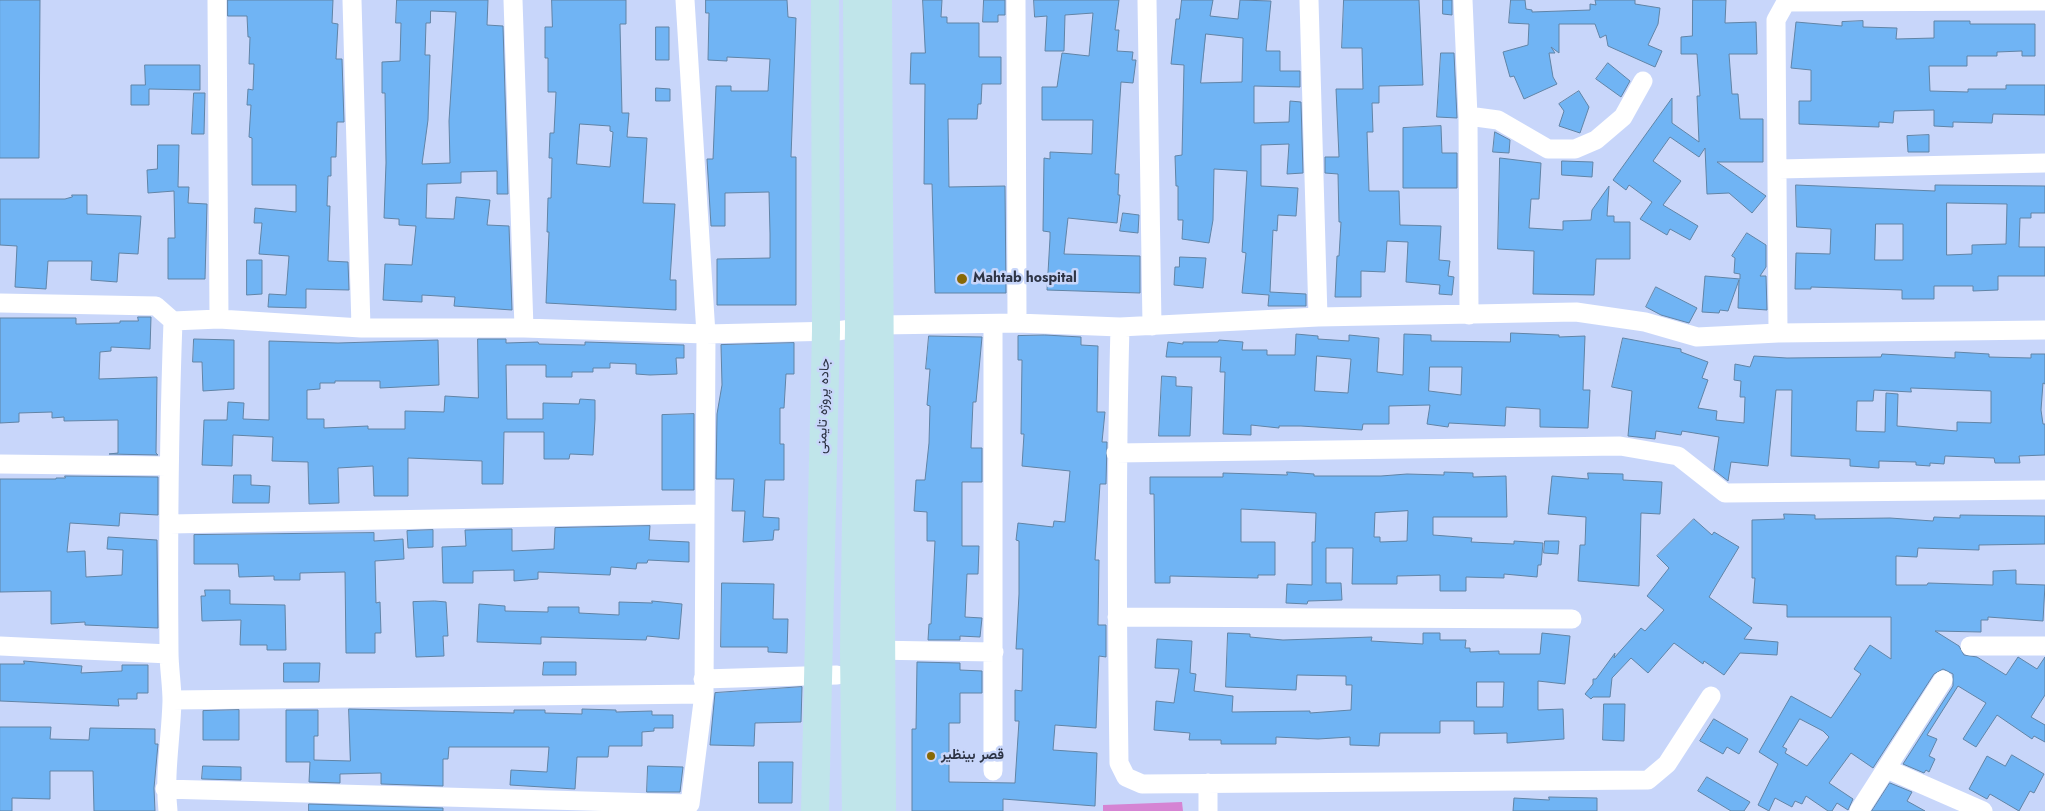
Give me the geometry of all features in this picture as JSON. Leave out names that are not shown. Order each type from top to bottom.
[{"type":"main road","name":"جاده پروژه تایمنی","points":[[825,0],[850,329]]},
{"type":"main road","name":"جاده پروژه تایمنی","points":[[840,0],[850,329],[867,650],[882,811]]},
{"type":"main road","name":"جاده پروژه تایمنی","points":[[850,329],[857,0]]},
{"type":"main road","name":"جاده پروژه تایمنی","points":[[815,811],[827,676],[850,329],[878,0]]},
{"type":"main road","name":"جاده پروژه تایمنی","points":[[856,811],[867,650]]},
{"type":"main road","name":"جاده پروژه تایمنی","points":[[827,676],[839,811]]},
{"type":"street","points":[[217,0],[219,319]]},
{"type":"street","points":[[352,0],[360,328]]},
{"type":"street","points":[[513,0],[524,328]]},
{"type":"street","points":[[165,789],[508,804],[690,804],[703,686],[706,334],[685,0]]},
{"type":"street","points":[[1016,0],[1017,323]]},
{"type":"street","points":[[1146,0],[1152,326]]},
{"type":"street","points":[[1308,0],[1318,317]]},
{"type":"street","points":[[1463,0],[1468,116],[1469,315]]},
{"type":"street","points":[[1778,333],[1776,20],[1786,2],[2045,1]]},
{"type":"street","points":[[1468,116],[1498,120],[1548,149],[1575,148],[1596,140],[1623,117],[1643,81]]},
{"type":"street","points":[[1778,169],[2045,163]]},
{"type":"street","points":[[0,302],[156,306],[173,321],[219,319],[360,328],[524,328],[706,334],[1017,323],[1120,327],[1318,317],[1576,312],[1644,322],[1697,338],[1778,333],[2045,330]]},
{"type":"street","points":[[168,811],[165,789],[172,700],[169,654],[170,524],[168,466],[173,321]]},
{"type":"street","points":[[993,325],[993,771]]},
{"type":"street","points":[[1120,327],[1116,453],[1117,617],[1119,763],[1126,777],[1142,784],[1648,780],[1667,764],[1711,696]]},
{"type":"street","points":[[1116,453],[1620,446],[1678,456],[1725,494],[2045,490]]},
{"type":"street","points":[[0,464],[168,466]]},
{"type":"street","points":[[170,524],[703,514]]},
{"type":"street","points":[[1117,617],[1572,620]]},
{"type":"street","points":[[0,646],[169,654]]},
{"type":"street","points":[[1970,646],[2045,646]]},
{"type":"street","points":[[867,650],[994,652]]},
{"type":"street","points":[[172,700],[703,686],[827,676]]},
{"type":"street","points":[[1859,811],[1943,680]]},
{"type":"street","points":[[1887,769],[1983,811]]},
{"type":"street","points":[[1208,783],[1208,811]]},
{"type":"shaded area","points":[[1182,802],[1183,811],[1103,811],[1103,805]]},
{"type":"building","points":[[0,0],[40,0],[39,158],[0,158]]},
{"type":"building","points":[[228,0],[333,0],[332,23],[338,24],[336,59],[342,59],[344,122],[337,122],[336,157],[331,157],[331,176],[328,176],[327,206],[330,206],[328,261],[348,262],[349,290],[306,289],[306,308],[268,307],[269,294],[286,295],[289,256],[259,254],[262,223],[254,223],[255,208],[296,212],[296,185],[252,185],[252,138],[249,137],[251,105],[247,105],[248,89],[253,90],[254,64],[249,64],[250,37],[248,37],[247,16],[228,16]]},
{"type":"building","points":[[397,0],[488,0],[487,25],[503,26],[508,194],[497,194],[497,171],[461,172],[461,183],[427,184],[426,218],[454,219],[456,197],[490,200],[487,225],[509,226],[512,310],[454,306],[455,297],[422,295],[422,302],[383,300],[385,264],[412,265],[416,226],[399,225],[399,219],[384,218],[386,163],[385,93],[382,93],[382,62],[400,61],[401,23],[396,23]],"holes":[[[431,11],[456,12],[449,121],[450,163],[422,164],[428,120],[430,55],[425,55],[426,23],[430,23]]]},
{"type":"building","points":[[552,0],[626,0],[626,24],[620,24],[622,113],[629,113],[627,137],[647,138],[643,203],[675,204],[670,280],[676,280],[676,310],[546,303],[549,232],[547,232],[548,198],[551,198],[552,158],[549,158],[550,133],[554,133],[556,92],[548,92],[548,58],[545,58],[545,27],[552,27]],"holes":[[[580,124],[610,126],[610,131],[613,132],[610,167],[577,164]]]},
{"type":"building","points":[[706,0],[787,0],[788,17],[796,18],[791,157],[796,157],[796,305],[717,305],[717,259],[770,258],[770,234],[769,192],[725,193],[725,226],[711,226],[707,159],[713,159],[716,86],[731,86],[731,91],[768,91],[770,59],[727,57],[727,61],[708,60],[709,13],[706,13]]},
{"type":"building","points":[[923,0],[942,0],[941,17],[947,17],[947,23],[979,23],[979,57],[1001,57],[1001,84],[982,84],[981,104],[978,104],[977,119],[948,119],[949,187],[1005,186],[1006,293],[935,293],[932,184],[924,184],[925,84],[910,84],[911,53],[925,53]]},
{"type":"building","points":[[984,0],[1005,0],[1005,15],[998,15],[998,22],[983,22]]},
{"type":"building","points":[[1034,0],[1119,0],[1115,30],[1119,30],[1117,51],[1133,52],[1132,60],[1136,60],[1133,83],[1121,82],[1115,174],[1119,174],[1118,195],[1120,195],[1117,223],[1068,218],[1064,254],[1140,256],[1140,293],[1047,290],[1050,232],[1043,231],[1044,158],[1050,159],[1050,152],[1092,154],[1093,120],[1042,120],[1042,87],[1057,87],[1062,53],[1089,56],[1093,13],[1065,15],[1064,51],[1045,51],[1047,16],[1035,17]]},
{"type":"building","points":[[1182,0],[1213,0],[1210,16],[1238,19],[1240,0],[1271,1],[1266,51],[1280,51],[1280,71],[1300,71],[1300,87],[1254,86],[1254,123],[1289,122],[1290,101],[1301,102],[1303,173],[1287,174],[1289,144],[1261,145],[1261,186],[1298,188],[1296,216],[1278,215],[1277,231],[1273,230],[1270,292],[1306,294],[1306,306],[1268,306],[1269,295],[1242,293],[1246,253],[1242,252],[1247,171],[1214,169],[1213,220],[1209,243],[1182,239],[1183,220],[1178,220],[1178,186],[1176,186],[1175,156],[1182,155],[1184,65],[1171,64],[1176,19],[1179,19]],"holes":[[[1206,34],[1243,38],[1242,82],[1201,83]]]},
{"type":"building","points":[[1344,0],[1419,0],[1423,85],[1379,86],[1379,103],[1372,103],[1373,132],[1367,132],[1369,191],[1399,191],[1400,225],[1441,226],[1439,260],[1450,261],[1448,276],[1454,277],[1452,295],[1439,294],[1440,285],[1406,282],[1408,242],[1387,241],[1385,272],[1361,271],[1361,297],[1335,297],[1341,222],[1339,222],[1338,174],[1325,173],[1325,157],[1339,157],[1336,89],[1363,89],[1362,48],[1342,48]]},
{"type":"building","points":[[1443,0],[1452,0],[1452,15],[1443,14]]},
{"type":"building","points":[[1511,0],[1525,0],[1526,9],[1532,10],[1532,12],[1590,10],[1590,4],[1596,5],[1595,0],[1635,0],[1635,4],[1660,8],[1658,24],[1648,45],[1662,51],[1655,67],[1608,46],[1606,35],[1600,38],[1595,24],[1559,24],[1559,53],[1551,47],[1555,53],[1549,53],[1553,77],[1557,84],[1524,99],[1514,76],[1510,77],[1503,52],[1528,45],[1529,24],[1509,23]]},
{"type":"building","points":[[1693,0],[1726,0],[1725,23],[1756,22],[1757,54],[1729,54],[1732,94],[1738,94],[1740,119],[1763,119],[1763,162],[1717,162],[1766,196],[1752,213],[1729,193],[1707,194],[1705,148],[1699,157],[1670,137],[1653,161],[1681,181],[1663,205],[1698,226],[1690,240],[1670,229],[1667,235],[1640,219],[1652,202],[1629,185],[1626,190],[1613,180],[1672,98],[1672,123],[1699,142],[1697,96],[1700,96],[1697,54],[1681,54],[1681,37],[1692,36]]},
{"type":"building","points":[[1863,21],[1863,27],[1897,28],[1896,39],[1934,38],[1934,21],[1970,21],[1970,24],[2035,24],[2035,56],[2022,56],[2022,51],[1997,52],[1997,56],[1967,56],[1967,66],[1929,66],[1930,91],[1968,92],[1968,89],[2006,89],[2006,85],[2045,85],[2045,115],[1993,114],[1992,123],[1953,122],[1953,127],[1934,126],[1934,110],[1894,111],[1893,123],[1879,122],[1879,127],[1799,124],[1799,101],[1811,101],[1811,70],[1791,68],[1796,22],[1842,26],[1842,22]]},
{"type":"building","points":[[656,27],[669,27],[669,60],[656,60]]},
{"type":"building","points":[[1441,53],[1454,53],[1457,118],[1437,117]]},
{"type":"building","points":[[1608,63],[1630,81],[1621,97],[1596,79]]},
{"type":"building","points":[[145,65],[200,65],[200,90],[149,89],[149,105],[131,105],[131,85],[145,85]]},
{"type":"building","points":[[656,88],[670,89],[670,101],[656,101]]},
{"type":"building","points":[[1579,91],[1589,107],[1580,133],[1559,126],[1564,111],[1559,104]]},
{"type":"building","points":[[194,93],[205,93],[204,134],[192,134]]},
{"type":"building","points":[[1441,126],[1442,153],[1457,153],[1457,188],[1403,188],[1403,128]]},
{"type":"building","points":[[1495,132],[1510,140],[1509,153],[1493,152]]},
{"type":"building","points":[[1929,135],[1929,152],[1908,152],[1907,136]]},
{"type":"building","points":[[158,145],[179,145],[178,187],[189,187],[188,203],[207,204],[205,279],[168,279],[168,238],[175,238],[174,191],[148,193],[147,170],[157,169]]},
{"type":"building","points":[[1500,158],[1541,163],[1539,199],[1531,199],[1529,228],[1563,230],[1563,221],[1591,220],[1592,210],[1609,186],[1607,216],[1614,216],[1614,222],[1630,222],[1630,259],[1596,259],[1594,295],[1533,294],[1534,251],[1498,249]]},
{"type":"building","points":[[1562,161],[1593,162],[1592,177],[1562,175]]},
{"type":"building","points":[[1796,185],[1935,191],[1935,185],[2045,186],[2045,213],[2031,213],[2031,218],[2020,218],[2019,247],[2045,247],[2045,276],[1998,276],[1998,290],[1973,291],[1973,286],[1934,286],[1934,299],[1902,299],[1902,290],[1811,287],[1811,289],[1795,289],[1796,253],[1830,254],[1831,229],[1797,227]],"holes":[[[1947,203],[2007,204],[2006,244],[1972,245],[1972,254],[1947,255]],[[1876,224],[1903,224],[1903,260],[1875,260]]]},
{"type":"building","points":[[72,195],[87,195],[87,214],[141,216],[138,254],[119,253],[117,282],[91,280],[92,261],[48,261],[46,289],[15,287],[17,246],[0,245],[0,199],[65,199],[72,197]]},
{"type":"building","points":[[1123,213],[1139,215],[1138,233],[1120,231]]},
{"type":"building","points":[[1747,233],[1766,245],[1766,267],[1760,276],[1766,276],[1767,310],[1738,308],[1739,280],[1728,311],[1720,310],[1719,313],[1702,312],[1705,276],[1740,279],[1740,274],[1734,273],[1735,258],[1732,256]]},
{"type":"building","points":[[1180,257],[1206,258],[1203,288],[1174,285],[1175,267],[1179,267]]},
{"type":"building","points":[[247,260],[262,260],[262,294],[247,295]]},
{"type":"building","points":[[1656,287],[1697,308],[1689,323],[1661,315],[1646,307]]},
{"type":"building","points":[[138,317],[151,317],[150,349],[111,347],[111,351],[100,352],[99,379],[157,377],[156,453],[158,455],[109,454],[118,453],[118,420],[64,421],[64,417],[52,418],[52,412],[19,413],[19,422],[0,423],[0,318],[76,318],[76,324],[138,321]]},
{"type":"building","points":[[1511,333],[1559,335],[1559,337],[1585,336],[1583,390],[1590,390],[1588,428],[1540,427],[1540,409],[1506,407],[1505,426],[1449,423],[1448,427],[1427,424],[1430,405],[1389,406],[1389,424],[1363,424],[1362,430],[1301,426],[1279,426],[1279,428],[1251,425],[1251,435],[1223,434],[1225,372],[1220,372],[1221,357],[1166,357],[1168,342],[1183,344],[1183,342],[1218,342],[1219,340],[1243,342],[1242,350],[1267,350],[1267,355],[1295,355],[1296,334],[1318,336],[1318,339],[1349,341],[1349,335],[1379,338],[1377,372],[1403,375],[1404,334],[1431,335],[1431,341],[1510,342]],"holes":[[[1317,356],[1351,359],[1348,393],[1315,391]],[[1430,367],[1462,367],[1461,395],[1429,391]]]},
{"type":"building","points":[[929,336],[982,337],[976,402],[973,402],[971,448],[982,448],[982,482],[962,482],[962,546],[979,546],[978,574],[967,574],[965,617],[982,618],[980,637],[960,636],[960,640],[928,640],[929,624],[931,624],[935,541],[927,541],[927,512],[914,511],[916,480],[925,480],[929,443],[930,406],[927,405],[930,369],[926,369]]},
{"type":"building","points":[[1018,336],[1081,337],[1081,345],[1098,346],[1097,412],[1105,412],[1102,442],[1107,442],[1106,484],[1100,484],[1095,560],[1099,560],[1098,625],[1106,625],[1106,657],[1099,656],[1096,728],[1055,725],[1053,750],[1097,753],[1095,806],[1003,799],[1003,811],[912,811],[912,729],[916,729],[917,662],[960,663],[960,670],[982,671],[982,693],[960,693],[960,723],[949,723],[949,782],[1015,783],[1019,721],[1015,721],[1015,690],[1022,691],[1023,649],[1016,649],[1019,594],[1019,541],[1016,540],[1018,523],[1053,527],[1054,521],[1065,522],[1070,471],[1022,466],[1024,434],[1021,434],[1022,360],[1018,360]]},
{"type":"building","points":[[1623,338],[1681,349],[1681,352],[1708,362],[1702,378],[1708,380],[1698,408],[1717,411],[1716,420],[1744,423],[1745,397],[1740,397],[1741,381],[1734,380],[1735,364],[1750,367],[1754,356],[1787,358],[1881,357],[1882,354],[1955,358],[1955,352],[1989,354],[1989,357],[2031,358],[2031,354],[2045,354],[2045,384],[2043,383],[2041,410],[2043,424],[2045,424],[2045,455],[2019,456],[2020,463],[1995,463],[1994,458],[1945,456],[1944,464],[1930,463],[1930,466],[1916,465],[1916,462],[1879,461],[1879,468],[1850,466],[1850,459],[1791,456],[1792,390],[1776,390],[1768,466],[1731,462],[1728,481],[1714,470],[1719,437],[1682,431],[1681,435],[1656,431],[1655,439],[1628,436],[1632,391],[1612,387]],"holes":[[[1911,388],[1991,391],[1991,423],[1957,422],[1957,431],[1897,426],[1898,394],[1886,393],[1885,432],[1856,431],[1857,401],[1873,401],[1874,390],[1911,392]]]},
{"type":"building","points":[[194,339],[234,340],[234,389],[203,391],[202,362],[193,362]]},
{"type":"building","points":[[478,339],[506,339],[506,343],[538,342],[539,344],[585,345],[585,342],[684,345],[684,358],[676,358],[677,374],[636,374],[636,364],[610,363],[610,368],[593,368],[593,372],[572,372],[572,377],[546,377],[546,365],[506,365],[507,419],[543,419],[543,403],[579,404],[580,399],[595,400],[595,419],[593,455],[570,454],[569,459],[544,459],[544,432],[504,432],[503,484],[482,484],[482,461],[408,458],[408,496],[374,496],[373,466],[338,468],[339,503],[309,504],[308,462],[272,461],[273,437],[233,435],[232,466],[202,465],[204,420],[227,420],[228,402],[244,403],[243,419],[269,420],[269,341],[338,343],[438,340],[439,385],[380,388],[380,381],[335,381],[335,383],[320,383],[320,389],[307,390],[307,419],[324,419],[324,428],[368,426],[368,429],[405,429],[405,411],[444,412],[445,396],[478,398]]},
{"type":"building","points":[[794,343],[794,374],[786,374],[784,408],[780,408],[780,444],[784,444],[784,480],[765,480],[763,517],[779,518],[779,530],[774,530],[773,540],[743,542],[745,511],[732,511],[734,479],[716,479],[717,414],[722,385],[721,345]]},
{"type":"building","points":[[1162,376],[1176,377],[1176,386],[1192,387],[1190,436],[1159,436]]},
{"type":"building","points":[[694,414],[694,490],[662,490],[662,415]]},
{"type":"building","points":[[1287,472],[1314,474],[1314,476],[1444,475],[1444,472],[1473,473],[1473,477],[1506,476],[1507,517],[1433,517],[1433,535],[1472,538],[1471,542],[1514,544],[1514,541],[1543,543],[1541,565],[1538,565],[1537,577],[1504,574],[1504,578],[1466,577],[1466,591],[1440,591],[1440,575],[1397,576],[1397,584],[1352,584],[1353,548],[1326,548],[1326,583],[1341,583],[1342,600],[1308,601],[1307,604],[1286,603],[1287,584],[1312,585],[1312,542],[1315,542],[1316,513],[1241,509],[1241,542],[1275,542],[1275,575],[1258,575],[1258,578],[1170,576],[1170,583],[1155,583],[1154,494],[1150,494],[1150,477],[1223,477],[1223,473],[1287,475]],"holes":[[[1408,511],[1407,541],[1380,542],[1380,537],[1374,537],[1375,513]]]},
{"type":"building","points":[[1588,473],[1623,474],[1623,480],[1662,482],[1660,514],[1641,513],[1639,586],[1578,581],[1580,545],[1585,545],[1586,517],[1548,514],[1552,476],[1588,479]]},
{"type":"building","points":[[234,475],[251,475],[251,485],[270,486],[269,503],[233,503]]},
{"type":"building","points":[[65,476],[158,477],[158,515],[120,513],[119,526],[70,523],[67,552],[85,551],[86,577],[122,575],[123,550],[107,549],[108,537],[157,540],[158,628],[85,625],[85,622],[51,624],[51,591],[0,592],[0,479],[56,479],[65,478]]},
{"type":"building","points":[[1784,514],[1815,515],[1815,519],[1890,518],[1933,521],[1934,517],[1960,518],[1960,515],[2045,516],[2045,544],[1979,545],[1979,550],[1918,548],[1917,557],[1896,556],[1896,585],[1927,585],[1928,583],[1993,585],[1993,571],[2016,570],[2016,584],[2045,585],[2043,621],[1988,617],[1988,620],[1981,620],[1981,632],[1935,631],[1959,646],[1964,655],[1977,657],[2006,675],[2018,657],[2037,669],[2045,657],[2045,695],[2031,717],[2045,725],[2045,742],[2034,736],[2032,739],[1997,715],[1976,747],[1963,739],[1986,703],[1958,686],[1927,735],[1937,739],[1929,756],[1935,759],[1929,772],[1926,770],[1924,773],[1903,764],[1953,686],[1953,674],[1943,669],[1934,674],[1873,768],[1851,753],[1829,783],[1853,799],[1848,810],[1837,803],[1832,811],[1828,811],[1806,796],[1802,804],[1795,801],[1792,807],[1775,798],[1769,811],[1758,805],[1778,764],[1759,752],[1791,696],[1831,718],[1861,674],[1854,669],[1870,645],[1891,659],[1891,617],[1787,617],[1787,605],[1753,603],[1755,578],[1752,578],[1752,520],[1784,519]],"holes":[[[1800,719],[1823,731],[1829,737],[1807,766],[1785,753],[1787,749],[1783,747]]]},
{"type":"building","points":[[1694,519],[1712,535],[1714,532],[1739,547],[1709,597],[1752,628],[1744,639],[1778,642],[1777,655],[1740,653],[1724,675],[1704,661],[1703,664],[1674,643],[1648,673],[1631,658],[1612,678],[1610,697],[1593,697],[1591,699],[1585,694],[1593,684],[1593,679],[1596,679],[1615,653],[1614,658],[1641,628],[1645,631],[1664,610],[1647,596],[1669,568],[1657,556]]},
{"type":"building","points":[[650,526],[649,540],[689,542],[689,562],[648,560],[647,563],[637,563],[636,569],[611,567],[610,575],[538,572],[538,579],[514,581],[514,570],[473,571],[473,583],[443,583],[442,547],[466,546],[465,530],[512,529],[512,551],[554,549],[555,528]]},
{"type":"building","points":[[433,530],[433,547],[408,548],[407,531]]},
{"type":"building","points":[[374,533],[374,541],[403,539],[404,559],[375,561],[376,603],[380,602],[381,633],[375,633],[375,653],[346,653],[345,572],[300,573],[300,580],[274,580],[274,576],[239,577],[238,564],[194,564],[194,535]]},
{"type":"building","points":[[1545,541],[1559,541],[1558,554],[1544,553]]},
{"type":"building","points":[[722,583],[774,584],[773,619],[788,619],[787,653],[768,652],[768,647],[721,647]]},
{"type":"building","points":[[205,590],[230,590],[230,604],[285,605],[286,650],[267,650],[267,645],[240,645],[241,620],[202,621],[201,596],[205,596]]},
{"type":"building","points":[[652,601],[682,604],[679,639],[647,636],[646,640],[541,637],[541,644],[477,642],[479,604],[505,606],[505,611],[548,612],[548,607],[579,607],[579,613],[619,615],[619,602],[652,603]]},
{"type":"building","points":[[413,602],[446,602],[448,636],[443,636],[444,656],[416,657]]},
{"type":"building","points":[[1228,633],[1250,634],[1250,637],[1283,640],[1372,637],[1371,641],[1423,644],[1423,633],[1440,633],[1440,640],[1466,640],[1465,648],[1470,648],[1470,652],[1499,651],[1499,654],[1540,654],[1542,633],[1570,636],[1565,684],[1538,681],[1538,710],[1563,709],[1564,739],[1507,743],[1507,733],[1474,734],[1474,721],[1440,721],[1440,733],[1380,733],[1379,746],[1350,745],[1350,737],[1318,739],[1276,737],[1276,744],[1221,744],[1221,740],[1189,740],[1190,733],[1154,730],[1156,701],[1174,703],[1179,669],[1155,668],[1157,639],[1192,641],[1190,673],[1196,674],[1194,691],[1233,696],[1232,712],[1310,711],[1310,713],[1351,710],[1352,685],[1346,685],[1346,676],[1297,675],[1296,690],[1226,687]],"holes":[[[1477,682],[1504,682],[1503,707],[1477,707]]]},
{"type":"building","points":[[24,661],[82,666],[81,673],[122,671],[122,665],[148,665],[148,693],[137,693],[137,699],[118,699],[119,706],[0,701],[0,664],[24,664]]},
{"type":"building","points":[[544,662],[576,662],[576,675],[543,675]]},
{"type":"building","points":[[284,663],[320,663],[319,682],[284,682]]},
{"type":"building","points":[[802,687],[801,722],[755,723],[754,746],[710,745],[715,693]]},
{"type":"building","points":[[1604,704],[1625,704],[1624,741],[1603,740]]},
{"type":"building","points":[[349,709],[514,713],[514,710],[545,710],[545,713],[582,714],[582,709],[616,710],[616,712],[652,711],[652,715],[673,715],[673,728],[654,728],[654,731],[642,732],[642,746],[609,746],[608,757],[577,757],[575,789],[510,785],[511,770],[547,772],[549,747],[449,747],[448,759],[443,759],[443,786],[381,784],[381,773],[340,774],[340,783],[309,782],[310,762],[286,762],[286,710],[318,710],[318,736],[314,736],[314,760],[350,761]]},
{"type":"building","points":[[239,710],[239,740],[203,740],[203,711]]},
{"type":"building","points":[[1714,719],[1748,739],[1739,754],[1727,747],[1723,754],[1700,741]]},
{"type":"building","points":[[0,727],[51,727],[50,739],[89,740],[90,728],[155,729],[155,744],[158,744],[154,788],[155,811],[94,811],[93,771],[50,771],[50,799],[12,798],[12,811],[0,811]]},
{"type":"building","points":[[2012,755],[2044,774],[2034,793],[2030,791],[2019,811],[1990,794],[1987,799],[1969,789],[1987,756],[2005,766]]},
{"type":"building","points":[[759,762],[793,762],[792,803],[759,803]]},
{"type":"building","points":[[203,766],[241,767],[241,780],[202,779]]},
{"type":"building","points":[[648,766],[683,767],[680,792],[647,792]]},
{"type":"building","points":[[1707,777],[1750,802],[1744,811],[1731,811],[1698,791]]},
{"type":"building","points":[[1890,783],[1912,792],[1907,801],[1925,811],[1872,811]]},
{"type":"building","points":[[1549,797],[1597,798],[1597,811],[1513,811],[1514,798],[1549,800]]},
{"type":"building","points":[[309,804],[443,808],[443,811],[309,811]]},
{"type":"place","name":"Mahtab hospital","points":[[962,279]]},
{"type":"place","name":"قصر بینظیر","points":[[931,756]]}]
